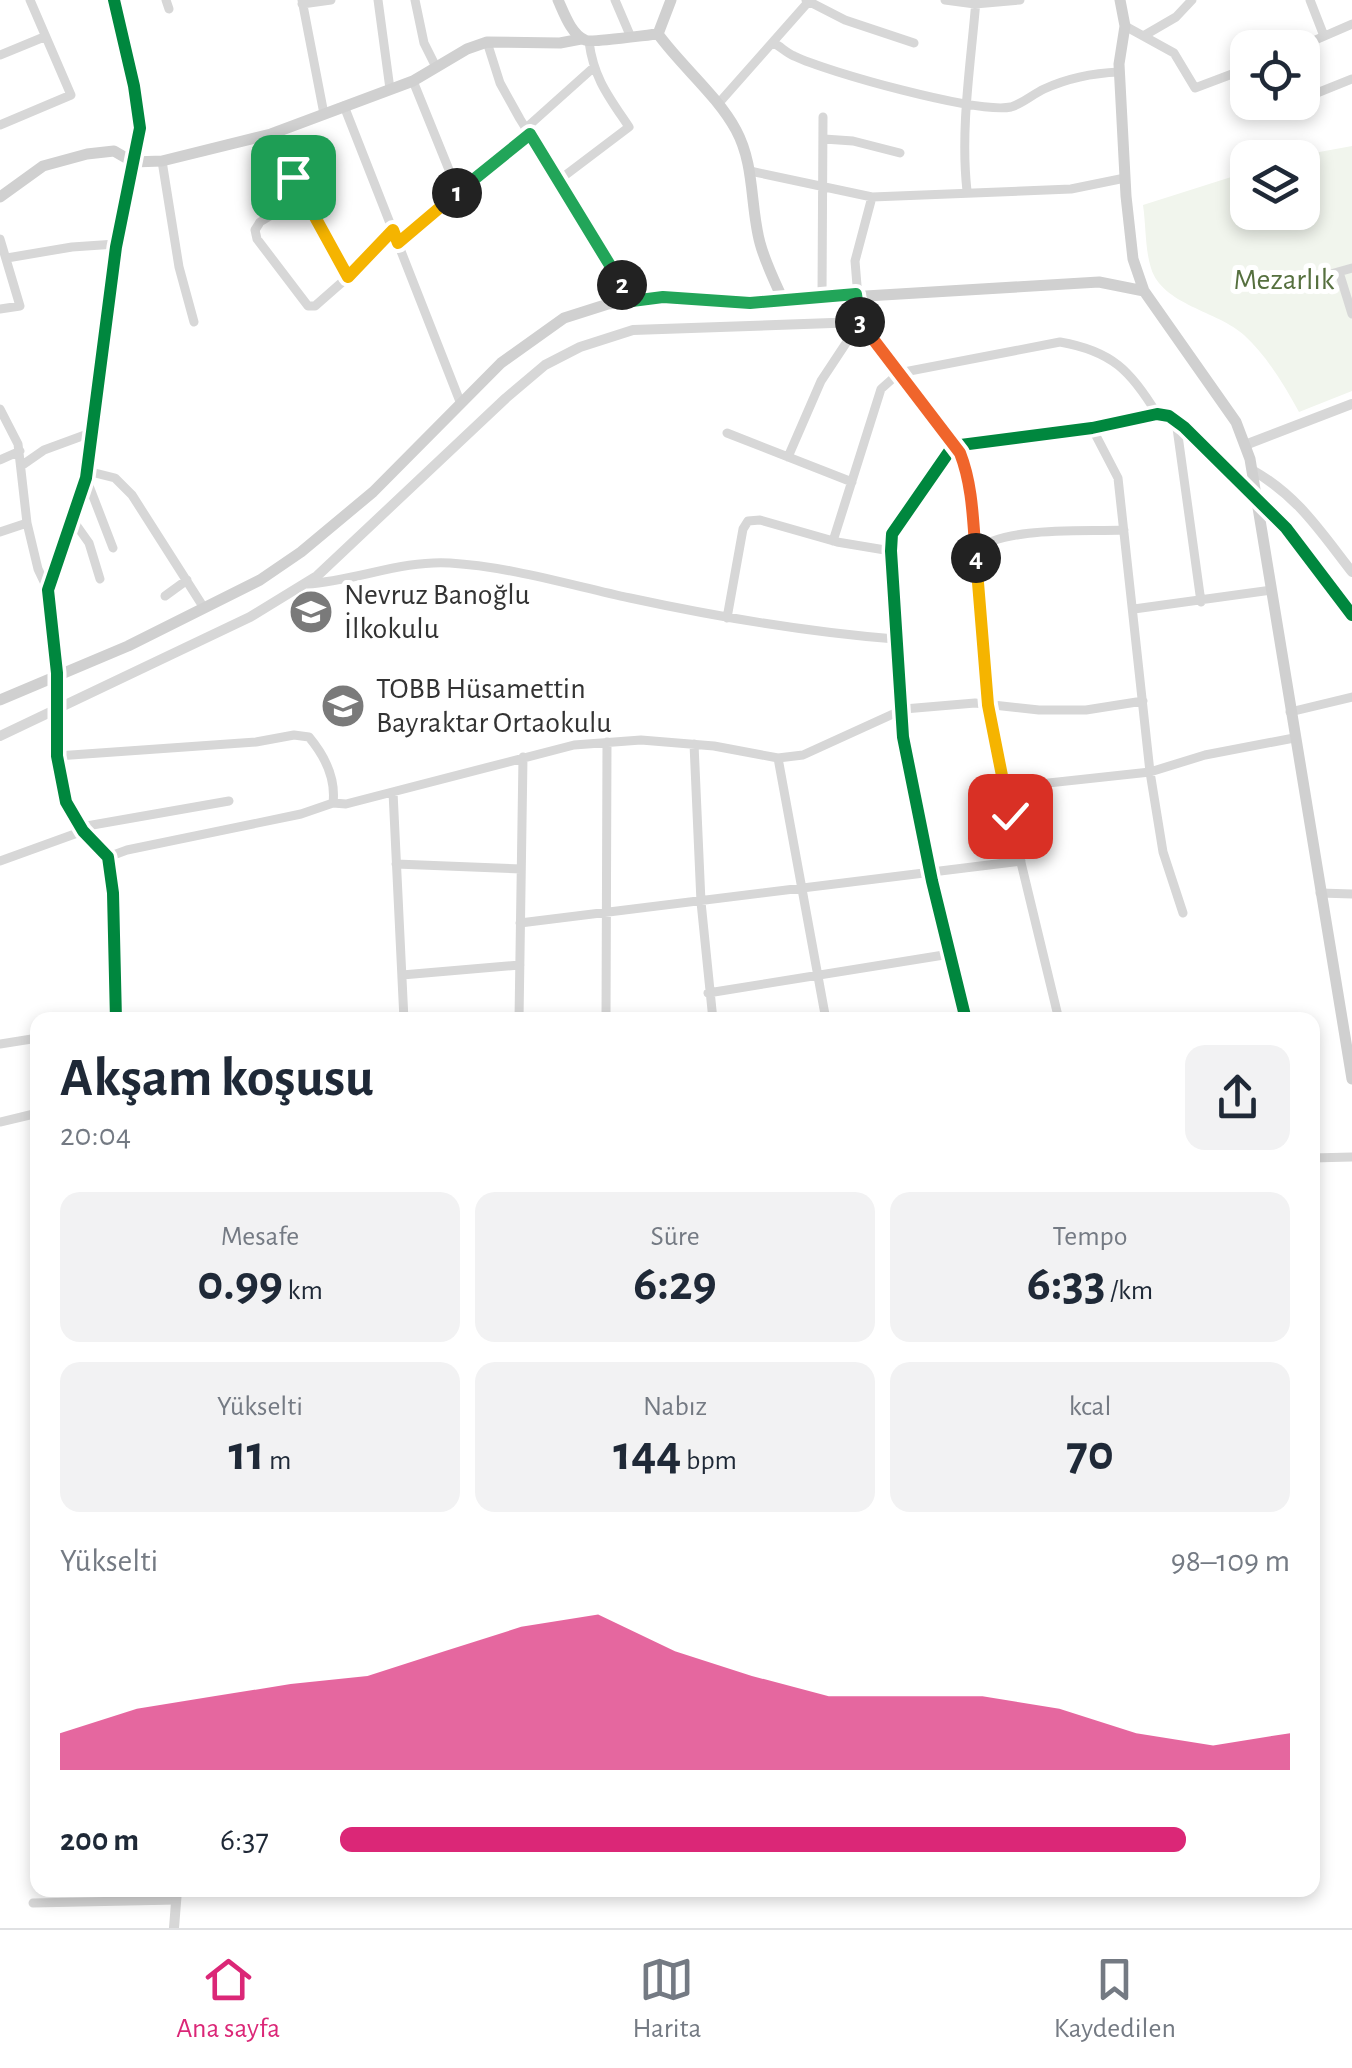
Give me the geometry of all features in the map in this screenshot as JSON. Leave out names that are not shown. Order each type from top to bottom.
[{"type":"main road","points":[[558,0],[568,22],[585,41]]},
{"type":"main road","points":[[658,34],[671,0]]},
{"type":"main road","points":[[1120,0],[1125,26],[1119,72],[1133,259],[1144,291],[1236,422],[1252,470],[1352,1079]]},
{"type":"main road","points":[[0,197],[43,166],[87,154],[114,151],[133,162],[162,161],[271,134],[413,81],[467,49],[487,42],[560,43],[658,34]]},
{"type":"main road","points":[[658,34],[737,131],[750,172],[760,244],[783,300]]},
{"type":"main road","points":[[0,700],[128,646],[260,580],[301,552],[373,492],[501,363],[564,318],[608,304],[663,297],[750,303],[1099,282],[1144,291]]},
{"type":"street","points":[[0,125],[71,95],[30,0]]},
{"type":"street","points":[[48,590],[87,474],[116,244],[140,128],[114,0]]},
{"type":"street","points":[[324,114],[302,2],[330,0]]},
{"type":"street","points":[[378,0],[390,89]]},
{"type":"street","points":[[415,0],[424,43],[436,68]]},
{"type":"street","points":[[614,0],[630,36]]},
{"type":"street","points":[[718,104],[809,0],[845,20],[914,42]]},
{"type":"street","points":[[945,0],[1020,0]]},
{"type":"street","points":[[1146,35],[1176,17],[1192,0]]},
{"type":"street","points":[[1310,0],[1324,36]]},
{"type":"street","points":[[967,191],[966,104],[976,2]]},
{"type":"street","points":[[1320,38],[1352,24]]},
{"type":"street","points":[[1125,26],[1174,53],[1195,88],[1230,75]]},
{"type":"street","points":[[0,55],[44,37]]},
{"type":"street","points":[[558,180],[630,127],[592,68],[585,41]]},
{"type":"street","points":[[487,42],[500,83],[632,301]]},
{"type":"street","points":[[774,43],[794,56],[966,104],[1013,106],[1064,81],[1119,72]]},
{"type":"street","points":[[398,243],[528,131],[592,68]]},
{"type":"street","points":[[1320,92],[1352,79]]},
{"type":"street","points":[[413,81],[458,192]]},
{"type":"street","points":[[344,106],[461,404]]},
{"type":"street","points":[[822,297],[823,117]]},
{"type":"street","points":[[271,134],[348,277]]},
{"type":"street","points":[[824,139],[853,141],[900,153]]},
{"type":"street","points":[[162,161],[179,266],[194,322]]},
{"type":"street","points":[[750,172],[872,198],[1071,189],[1125,178]]},
{"type":"street","points":[[303,196],[260,222],[255,230],[257,239],[308,306],[315,306],[335,292],[393,230]]},
{"type":"street","points":[[872,198],[855,260],[860,322],[966,468],[988,705],[1003,788],[1057,1012]]},
{"type":"street","points":[[0,240],[20,306],[0,309]]},
{"type":"street","points":[[7,258],[116,244]]},
{"type":"street","points":[[1288,286],[1352,268]]},
{"type":"street","points":[[1340,272],[1352,314]]},
{"type":"street","points":[[788,457],[821,380],[860,322]]},
{"type":"street","points":[[0,736],[250,617],[306,584],[368,531],[506,398],[545,365],[580,347],[634,330],[860,322]]},
{"type":"street","points":[[833,541],[881,389],[898,374],[1060,342],[1080,346],[1122,367],[1136,379],[1157,414]]},
{"type":"street","points":[[1245,446],[1352,404]]},
{"type":"street","points":[[0,408],[20,452],[27,523],[38,569],[48,590],[56,674],[57,756],[66,802],[82,829],[108,857],[113,893],[116,1012]]},
{"type":"street","points":[[964,1012],[930,873],[900,711],[891,551],[892,534],[953,446],[1092,428],[1157,414],[1176,421],[1286,528],[1352,615]]},
{"type":"street","points":[[1176,421],[1201,602]]},
{"type":"street","points":[[1092,428],[1118,478],[1150,772],[1160,837],[1182,913]]},
{"type":"street","points":[[21,466],[44,450],[93,432]]},
{"type":"street","points":[[727,433],[852,482]]},
{"type":"street","points":[[0,460],[20,452]]},
{"type":"street","points":[[1252,470],[1298,502],[1351,568]]},
{"type":"street","points":[[87,474],[113,548]]},
{"type":"street","points":[[87,474],[115,478],[132,495],[204,608]]},
{"type":"street","points":[[72,519],[89,543],[100,579]]},
{"type":"street","points":[[727,618],[743,529],[748,521],[760,520],[833,541],[891,551]]},
{"type":"street","points":[[0,532],[27,523]]},
{"type":"street","points":[[975,550],[986,542],[1041,533],[1124,530]]},
{"type":"street","points":[[306,584],[354,579],[408,566],[464,564],[502,568],[727,618],[895,639]]},
{"type":"street","points":[[166,596],[187,580]]},
{"type":"street","points":[[1134,609],[1272,590]]},
{"type":"street","points":[[1290,712],[1352,698]]},
{"type":"street","points":[[108,857],[300,814],[332,803],[346,804],[574,745],[641,740],[778,758],[803,755],[900,711],[975,703],[1038,710],[1086,710],[1143,701]]},
{"type":"street","points":[[57,756],[256,742],[294,735],[309,737],[322,753],[330,774],[332,803]]},
{"type":"street","points":[[1003,788],[1150,772],[1204,756],[1294,738]]},
{"type":"street","points":[[606,1012],[607,742]]},
{"type":"street","points":[[694,744],[700,902],[711,1012]]},
{"type":"street","points":[[519,1012],[523,757]]},
{"type":"street","points":[[778,758],[824,1012]]},
{"type":"street","points":[[392,792],[404,1012]]},
{"type":"street","points":[[0,861],[82,829],[229,801]]},
{"type":"street","points":[[1148,841],[1160,837]]},
{"type":"street","points":[[520,923],[1021,861]]},
{"type":"street","points":[[396,864],[521,870]]},
{"type":"street","points":[[1320,893],[1352,894]]},
{"type":"street","points":[[708,994],[950,954]]},
{"type":"street","points":[[402,975],[520,965]]},
{"type":"street","points":[[0,1044],[30,1039]]},
{"type":"street","points":[[0,1122],[30,1115]]},
{"type":"street","points":[[1320,1158],[1352,1157]]},
{"type":"street","points":[[33,1903],[140,1897]]},
{"type":"street","points":[[174,1928],[176,1897]]},
{"type":"green space","name":"Mezarlık","points":[[1352,146],[1352,391],[1299,412],[1268,361],[1244,335],[1178,299],[1157,281],[1149,261],[1143,205],[1230,177],[1230,230],[1320,230],[1320,152]]},
{"type":"cycle path","points":[[114,0],[140,128],[116,247],[86,478],[48,590],[57,673],[57,756],[66,802],[83,831],[108,857],[113,893],[116,1012]]},
{"type":"cycle path","points":[[964,1012],[903,737],[891,551],[892,534],[953,446],[1092,428],[1157,414],[1169,416],[1286,528],[1352,615]]},
{"type":"place","name":"Nevruz Banoğlu İlkokulu","points":[[311,612]]},
{"type":"place","name":"TOBB Hüsamettin Bayraktar Ortaokulu","points":[[343,706]]},
{"type":"route","points":[[293,177],[348,277],[393,230],[398,243],[530,134],[632,301],[663,297],[750,303],[856,294],[860,322],[960,453],[966,468],[982,659],[1010,816]]}]
